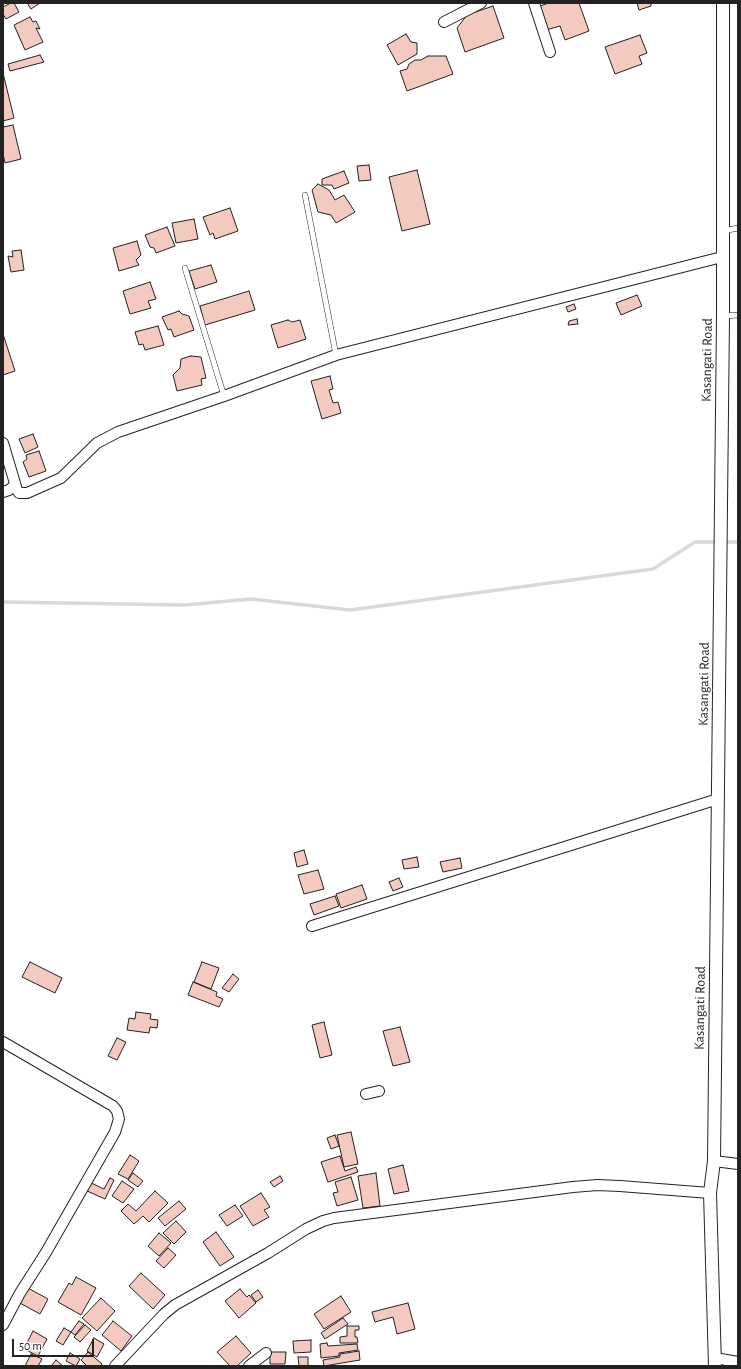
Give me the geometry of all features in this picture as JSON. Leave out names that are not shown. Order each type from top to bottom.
[{"type":"street","points":[[444,22],[481,3]]},
{"type":"street","points":[[534,3],[550,52]]},
{"type":"street","name":"Kasangati Road","points":[[714,1362],[710,1193],[714,1161],[718,799],[723,316],[723,3]]},
{"type":"street","points":[[3,443],[15,485],[19,492],[27,493],[61,478],[97,443],[118,432],[224,396],[336,355],[722,257]]},
{"type":"street","points":[[3,492],[9,490],[15,485]]},
{"type":"street","points":[[312,926],[718,799]]},
{"type":"street","points":[[3,1042],[113,1106],[117,1111],[119,1119],[115,1132],[45,1254],[23,1287],[3,1325]]},
{"type":"street","points":[[366,1094],[379,1091]]},
{"type":"street","points":[[714,1161],[738,1164]]},
{"type":"street","points":[[115,1366],[164,1314],[175,1305],[268,1253],[306,1229],[323,1221],[334,1218],[597,1185],[710,1193]]},
{"type":"street","points":[[249,1366],[266,1353]]},
{"type":"street","points":[[714,1362],[738,1362]]},
{"type":"lane","points":[[305,195],[336,355]]},
{"type":"lane","points":[[723,231],[738,228]]},
{"type":"lane","points":[[185,268],[224,396]]},
{"type":"lane","points":[[723,316],[738,315]]},
{"type":"building","points":[[14,3],[19,12],[6,19],[3,14],[3,7]]},
{"type":"building","points":[[27,3],[40,3],[31,9]]},
{"type":"building","points":[[549,3],[579,3],[589,31],[565,40],[560,26],[546,30],[537,7]]},
{"type":"building","points":[[637,3],[651,3],[651,6],[639,10]]},
{"type":"building","points":[[493,6],[504,38],[465,52],[457,28],[467,15]]},
{"type":"building","points":[[30,17],[33,22],[36,21],[40,29],[36,28],[43,42],[25,50],[14,25]]},
{"type":"building","points":[[406,34],[411,42],[417,43],[417,54],[398,65],[387,45]]},
{"type":"building","points":[[640,35],[647,53],[639,56],[642,64],[615,74],[605,47]]},
{"type":"building","points":[[40,55],[44,62],[10,71],[8,64]]},
{"type":"building","points":[[428,56],[446,56],[453,74],[407,91],[400,71],[407,69],[409,64],[415,60],[421,60]]},
{"type":"building","points":[[3,73],[14,118],[3,121]]},
{"type":"building","points":[[13,125],[21,159],[5,163],[3,154],[3,127]]},
{"type":"building","points":[[369,165],[371,180],[359,181],[357,166]]},
{"type":"building","points":[[417,170],[430,224],[402,231],[389,177]]},
{"type":"building","points":[[344,171],[349,183],[334,189],[332,185],[322,185],[322,179]]},
{"type":"building","points":[[318,184],[329,190],[335,200],[344,195],[355,212],[336,223],[331,215],[318,212],[312,190]]},
{"type":"building","points":[[230,208],[238,231],[215,239],[213,233],[210,235],[203,217]]},
{"type":"building","points":[[194,219],[198,239],[176,243],[172,223]]},
{"type":"building","points":[[167,227],[175,246],[156,253],[154,248],[150,247],[145,235]]},
{"type":"building","points":[[137,241],[141,255],[136,260],[139,265],[119,271],[113,248]]},
{"type":"building","points":[[21,250],[24,270],[11,272],[8,256],[13,257],[12,251]]},
{"type":"building","points":[[211,265],[217,282],[195,289],[189,271]]},
{"type":"building","points":[[150,282],[156,299],[148,301],[151,308],[130,314],[123,291]]},
{"type":"building","points":[[249,291],[255,310],[205,325],[200,306]]},
{"type":"building","points":[[637,295],[642,306],[621,315],[616,303]]},
{"type":"building","points":[[574,304],[576,309],[568,312],[566,307]]},
{"type":"building","points":[[179,311],[182,314],[189,316],[194,330],[174,337],[171,329],[168,330],[162,317]]},
{"type":"building","points":[[577,319],[578,324],[568,325],[569,321]]},
{"type":"building","points":[[288,320],[292,322],[300,320],[306,339],[278,348],[271,325]]},
{"type":"building","points":[[158,326],[164,345],[145,350],[143,344],[139,345],[135,332]]},
{"type":"building","points":[[3,334],[15,371],[3,375]]},
{"type":"building","points":[[191,356],[201,357],[206,378],[201,379],[202,385],[177,391],[173,375],[180,368],[181,359]]},
{"type":"building","points":[[330,376],[333,389],[329,390],[333,403],[338,402],[341,413],[322,419],[311,381]]},
{"type":"building","points":[[33,434],[38,447],[25,453],[19,439]]},
{"type":"building","points":[[39,451],[46,471],[29,477],[23,462],[27,459],[26,455]]},
{"type":"building","points":[[304,850],[308,864],[297,867],[294,853]]},
{"type":"building","points":[[417,857],[419,867],[404,869],[402,860]]},
{"type":"building","points":[[460,858],[462,868],[443,872],[440,862]]},
{"type":"building","points":[[318,870],[324,889],[304,894],[298,875]]},
{"type":"building","points":[[399,878],[403,887],[393,891],[389,882]]},
{"type":"building","points":[[362,885],[367,899],[341,908],[336,894]]},
{"type":"building","points":[[335,896],[339,906],[314,915],[310,904]]},
{"type":"building","points":[[30,962],[62,978],[55,993],[22,977]]},
{"type":"building","points":[[202,962],[219,968],[211,989],[194,982]]},
{"type":"building","points":[[233,974],[239,979],[229,992],[222,988]]},
{"type":"building","points":[[193,982],[217,992],[216,996],[223,999],[219,1007],[188,995]]},
{"type":"building","points":[[136,1012],[151,1014],[150,1019],[158,1020],[157,1028],[150,1027],[149,1033],[127,1030],[129,1018],[135,1019]]},
{"type":"building","points":[[324,1022],[332,1055],[320,1058],[312,1025]]},
{"type":"building","points":[[400,1027],[410,1062],[393,1066],[383,1031]]},
{"type":"building","points":[[117,1038],[126,1042],[117,1060],[108,1056]]},
{"type":"building","points":[[351,1132],[358,1164],[344,1167],[337,1135]]},
{"type":"building","points":[[335,1135],[339,1146],[331,1149],[327,1138]]},
{"type":"building","points":[[130,1155],[139,1161],[128,1179],[118,1174]]},
{"type":"building","points":[[340,1156],[345,1171],[356,1167],[358,1172],[328,1182],[321,1162]]},
{"type":"building","points":[[403,1165],[409,1191],[394,1194],[388,1169]]},
{"type":"building","points":[[133,1173],[143,1181],[138,1187],[128,1180]]},
{"type":"building","points":[[376,1173],[380,1206],[363,1208],[358,1176]]},
{"type":"building","points":[[280,1176],[283,1181],[274,1187],[270,1182]]},
{"type":"building","points":[[351,1177],[358,1200],[337,1206],[333,1193],[338,1192],[335,1182]]},
{"type":"building","points":[[110,1178],[114,1180],[105,1199],[85,1190],[89,1182],[104,1189]]},
{"type":"building","points":[[122,1181],[134,1189],[123,1203],[112,1196]]},
{"type":"building","points":[[155,1191],[168,1203],[149,1222],[143,1216],[134,1224],[121,1211],[128,1204],[136,1211]]},
{"type":"building","points":[[261,1193],[270,1207],[264,1210],[269,1217],[253,1226],[240,1206]]},
{"type":"building","points":[[179,1201],[186,1209],[165,1226],[158,1218]]},
{"type":"building","points":[[235,1205],[243,1216],[227,1226],[219,1215]]},
{"type":"building","points":[[176,1221],[186,1232],[174,1244],[163,1233]]},
{"type":"building","points":[[216,1232],[234,1257],[220,1266],[203,1242]]},
{"type":"building","points":[[159,1233],[171,1243],[159,1256],[148,1246]]},
{"type":"building","points":[[168,1248],[176,1255],[164,1268],[156,1261]]},
{"type":"building","points":[[141,1273],[165,1295],[153,1309],[129,1286]]},
{"type":"building","points":[[76,1277],[96,1288],[81,1315],[58,1302],[69,1283],[72,1285]]},
{"type":"building","points":[[26,1287],[48,1299],[40,1314],[18,1302]]},
{"type":"building","points":[[240,1289],[247,1297],[249,1295],[256,1303],[239,1318],[225,1301]]},
{"type":"building","points":[[258,1290],[263,1297],[256,1302],[251,1295]]},
{"type":"building","points":[[341,1296],[351,1312],[324,1329],[314,1314]]},
{"type":"building","points":[[101,1298],[115,1311],[97,1331],[82,1318]]},
{"type":"building","points":[[408,1303],[415,1329],[397,1334],[393,1317],[375,1322],[372,1312]]},
{"type":"building","points":[[343,1318],[348,1324],[325,1339],[321,1333]]},
{"type":"building","points":[[79,1321],[84,1324],[75,1335],[71,1332]]},
{"type":"building","points":[[113,1321],[132,1336],[121,1351],[102,1335]]},
{"type":"building","points":[[85,1325],[91,1330],[80,1342],[74,1337]]},
{"type":"building","points":[[347,1326],[359,1326],[359,1330],[355,1330],[355,1337],[357,1337],[358,1343],[340,1343],[340,1337],[347,1336]]},
{"type":"building","points":[[64,1328],[71,1332],[63,1345],[56,1341]]},
{"type":"building","points":[[33,1331],[47,1339],[38,1356],[24,1349]]},
{"type":"building","points":[[236,1336],[251,1353],[237,1366],[230,1366],[217,1352]]},
{"type":"building","points":[[94,1338],[104,1344],[97,1357],[87,1351]]},
{"type":"building","points":[[311,1340],[311,1352],[294,1353],[293,1341]]},
{"type":"building","points":[[327,1343],[328,1346],[357,1344],[358,1350],[339,1353],[339,1356],[321,1358],[320,1344]]},
{"type":"building","points":[[359,1351],[360,1360],[324,1366],[323,1360],[340,1357],[340,1354]]},
{"type":"building","points":[[88,1352],[102,1364],[101,1366],[87,1366],[81,1360]]},
{"type":"building","points":[[270,1352],[286,1352],[285,1364],[270,1364]]},
{"type":"building","points":[[70,1353],[80,1359],[76,1366],[66,1361]]},
{"type":"building","points":[[31,1354],[42,1359],[38,1366],[25,1366]]},
{"type":"building","points":[[298,1357],[308,1357],[308,1366],[299,1366]]},
{"type":"building","points":[[56,1360],[63,1366],[51,1366]]},
{"type":"waterway","points":[[3,602],[184,605],[251,599],[350,610],[653,569],[695,542],[738,542]]}]
